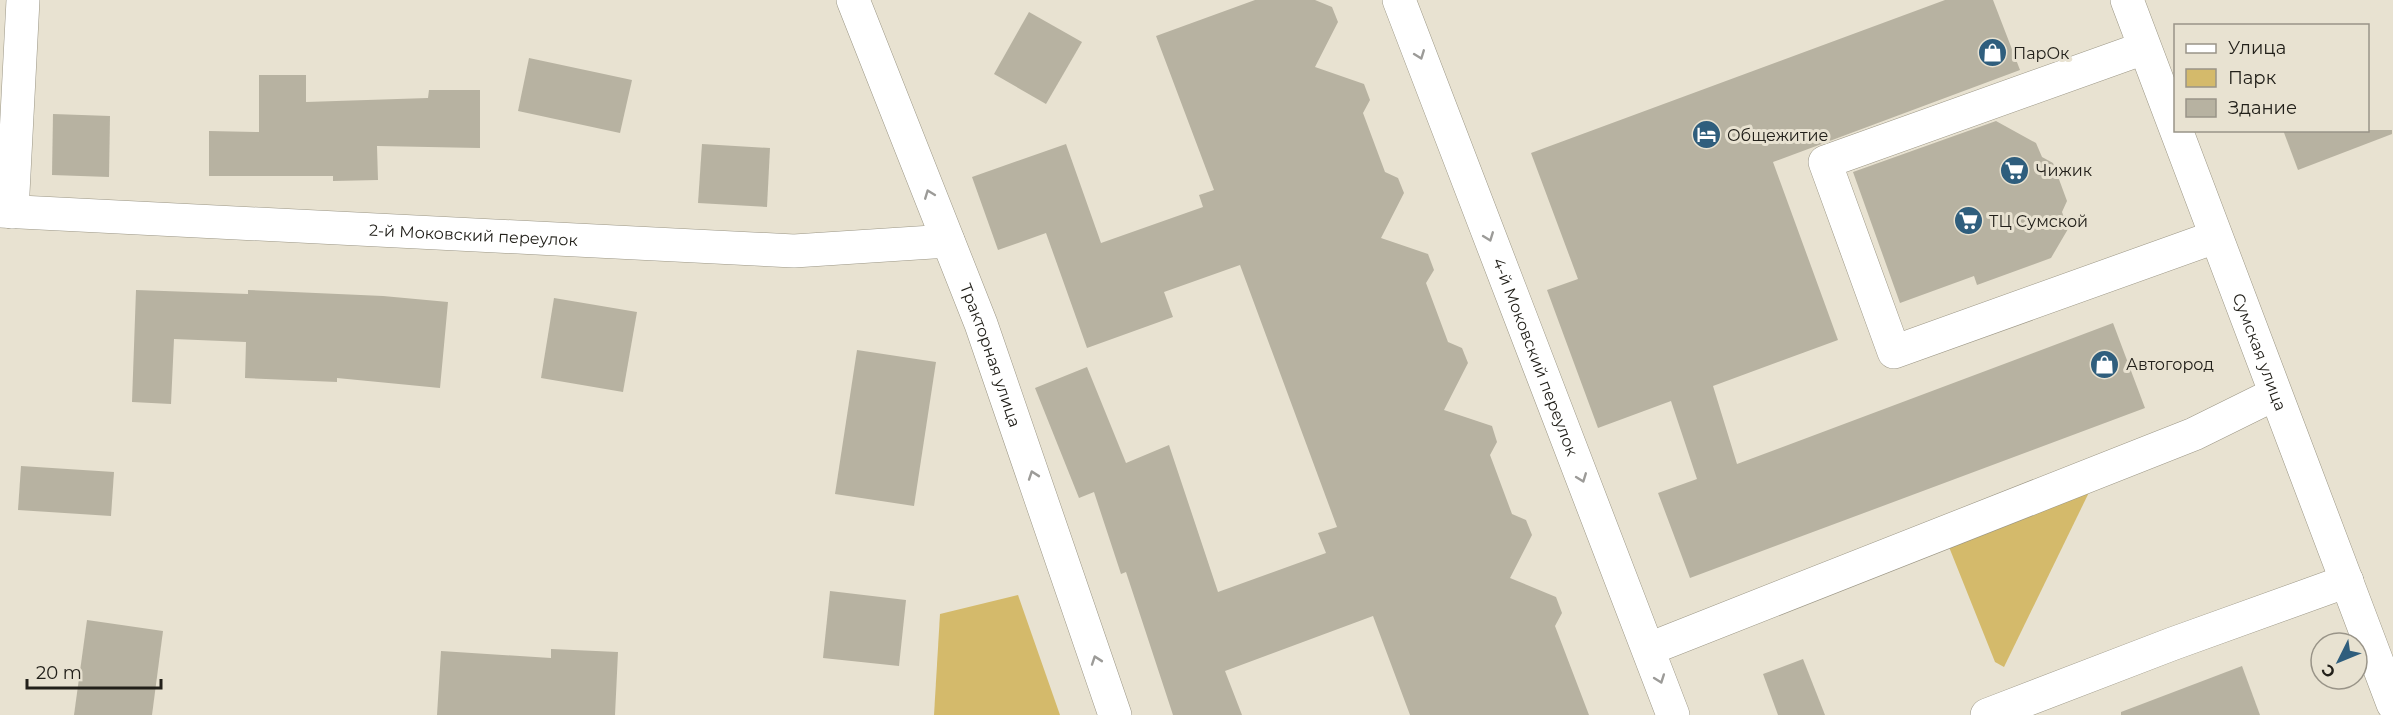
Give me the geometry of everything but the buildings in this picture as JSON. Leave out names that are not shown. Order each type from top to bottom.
[{"type":"street","points":[[6,212],[23,0]]},
{"type":"street","name":"Тракторная улица","points":[[853,0],[981,324],[1114,715]]},
{"type":"street","name":"4-й Моковский переулок","points":[[1399,0],[1673,715]]},
{"type":"street","name":"Сумская улица","points":[[2127,0],[2174,128]]},
{"type":"street","points":[[2144,48],[1825,162],[1894,352],[2215,237]]},
{"type":"street","name":"Сумская улица","points":[[2176,132],[2393,704]]},
{"type":"street","name":"2-й Моковский переулок","points":[[6,212],[794,251],[948,241]]},
{"type":"street","points":[[1649,649],[2194,434],[2275,394]]},
{"type":"street","points":[[1987,715],[2172,644],[2347,581]]},
{"type":"green space","points":[[2096,478],[2004,667],[1995,662],[1945,537]]},
{"type":"green space","points":[[1018,595],[1060,715],[934,715],[940,614]]},
{"type":"place","name":"ПарОк","points":[[1992,53]]},
{"type":"place","name":"Общежитие","points":[[1706,135]]},
{"type":"place","name":"Чижик","points":[[2015,170]]},
{"type":"place","name":"ТЦ Сумской","points":[[1968,221]]},
{"type":"place","name":"Автогород","points":[[2105,364]]}]
